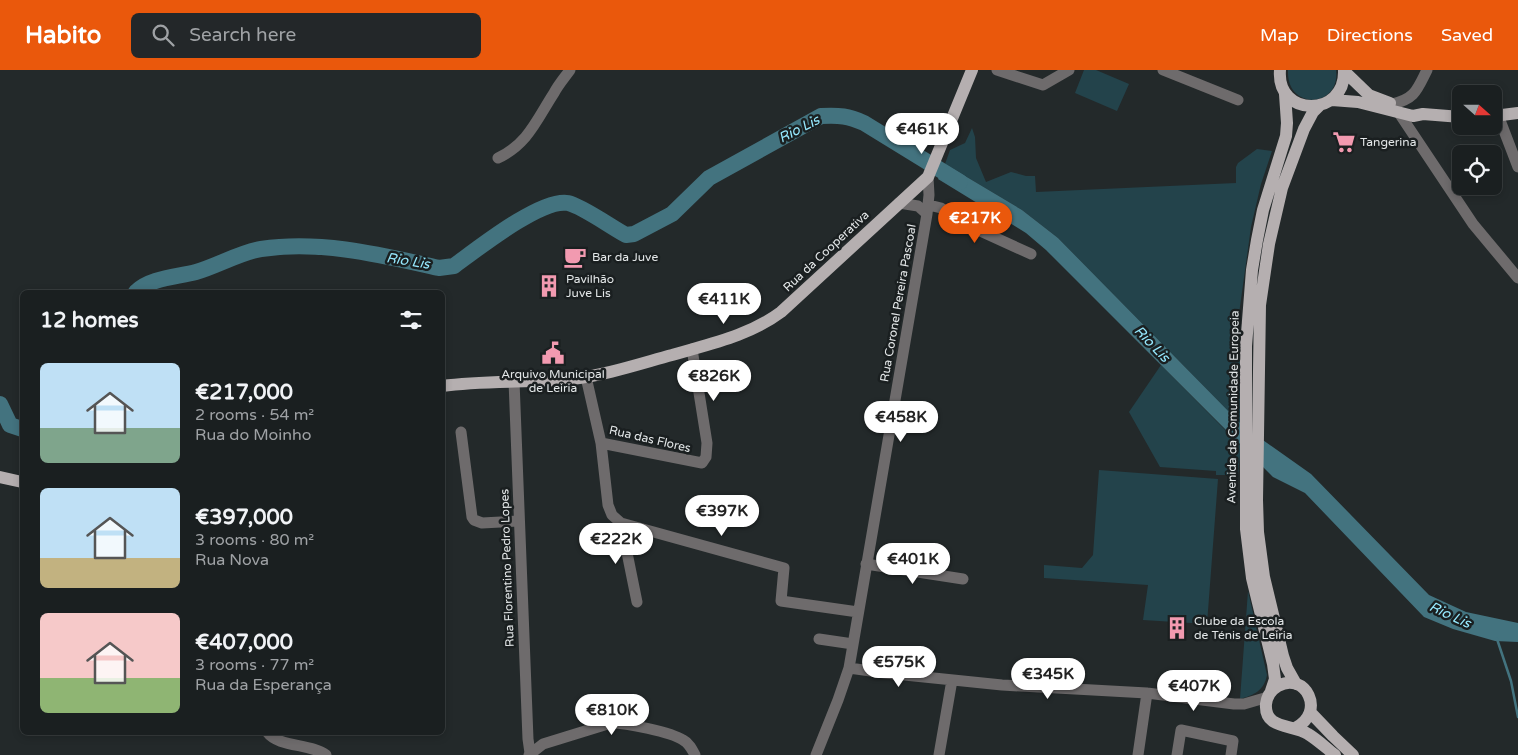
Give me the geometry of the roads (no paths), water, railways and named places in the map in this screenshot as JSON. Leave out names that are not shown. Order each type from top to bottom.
[{"type":"main road","points":[[928,177],[972,70]]},
{"type":"main road","points":[[1270,70],[1292,100],[1300,105],[1310,107],[1319,106],[1332,100],[1342,87],[1344,71]]},
{"type":"main road","name":"Avenida da Comunidade Europeia","points":[[1252,393],[1246,346],[1252,270],[1263,210],[1286,136],[1288,122],[1280,70]]},
{"type":"main road","points":[[1344,71],[1369,95],[1413,116],[1423,114],[1452,116]]},
{"type":"main road","points":[[1332,100],[1396,108]]},
{"type":"main road","name":"Avenida da Comunidade Europeia","points":[[1267,714],[1269,694],[1275,679],[1258,605],[1246,529],[1252,472],[1252,393],[1260,304],[1275,213],[1297,145],[1310,118],[1319,106]]},
{"type":"main road","points":[[1502,115],[1518,113]]},
{"type":"main road","name":"Rua da Cooperativa","points":[[445,386],[586,377],[611,372],[734,337],[768,321],[781,312],[928,177]]},
{"type":"main road","name":"Avenida da Comunidade Europeia","points":[[1252,472],[1262,568],[1283,656],[1296,684],[1303,687],[1311,698],[1310,712]]},
{"type":"main road","points":[[0,477],[20,482]]},
{"type":"main road","points":[[1269,694],[1280,684],[1296,684]]},
{"type":"main road","points":[[1295,728],[1307,719],[1310,712],[1353,755]]},
{"type":"main road","points":[[1267,714],[1275,724],[1295,728],[1307,733],[1335,755]]},
{"type":"street","points":[[498,158],[526,138],[554,91],[570,70]]},
{"type":"street","points":[[997,70],[1029,75],[1043,85],[1069,70]]},
{"type":"street","points":[[1162,70],[1238,100]]},
{"type":"street","points":[[1427,70],[1410,98],[1396,108],[1468,218],[1518,278]]},
{"type":"street","points":[[1502,129],[1517,162]]},
{"type":"street","name":"Rua Coronel Pereira Pascoal","points":[[816,755],[849,668],[928,209],[928,177]]},
{"type":"street","points":[[899,203],[928,209],[935,205],[965,224],[1031,254]]},
{"type":"street","name":"Rua das Flores","points":[[586,377],[601,443],[698,464],[704,462],[707,443],[692,348]]},
{"type":"street","name":"Rua Florentino Pedro Lopes","points":[[514,381],[529,754]]},
{"type":"street","points":[[461,432],[472,517],[474,520],[482,523],[519,521]]},
{"type":"street","points":[[601,443],[608,505],[612,515],[621,523],[784,568],[782,601],[858,612]]},
{"type":"street","points":[[621,523],[638,602]]},
{"type":"street","points":[[866,564],[963,579]]},
{"type":"street","points":[[819,639],[853,644]]},
{"type":"street","points":[[849,668],[1011,685],[1146,692],[1244,704],[1267,714]]},
{"type":"street","points":[[939,755],[952,680]]},
{"type":"street","points":[[1138,755],[1146,692]]},
{"type":"street","points":[[1244,704],[1269,694]]},
{"type":"street","points":[[529,754],[543,744],[611,723],[621,723],[649,729],[683,740],[689,745],[695,755]]},
{"type":"street","points":[[1177,755],[1180,730],[1234,741],[1231,755]]},
{"type":"street","points":[[270,735],[275,740],[314,749],[326,755]]},
{"type":"water","name":"Rio Lis","points":[[945,164],[1022,210],[1058,238],[1243,426],[1311,474],[1429,595],[1466,612],[1518,623],[1518,642],[1495,641],[1453,629],[1424,617],[1305,493],[1273,477],[1046,250],[1026,233],[938,179]]},
{"type":"waterway","name":"Rio Lis","points":[[138,290],[156,281],[196,272],[245,253],[283,247],[306,246],[351,250],[439,268],[454,266],[509,227],[542,208],[556,204],[568,203],[574,205],[626,235],[634,234],[672,214],[709,178],[821,116],[844,116],[864,123],[960,182]]},
{"type":"waterway","name":"Rio Lis","points":[[0,404],[10,425],[20,428]]},
{"type":"waterway","points":[[1497,639],[1511,681],[1518,717]]},
{"type":"place","name":"Tangerina","points":[[1344,142]]},
{"type":"place","name":"Bar da Juve","points":[[575,257]]},
{"type":"place","name":"Pavilhão Juve Lis","points":[[549,286]]},
{"type":"place","name":"Arquivo Municipal de Leiria","points":[[553,353]]},
{"type":"place","name":"Clube da Escola de Ténis de Leiria","points":[[1177,628]]}]
